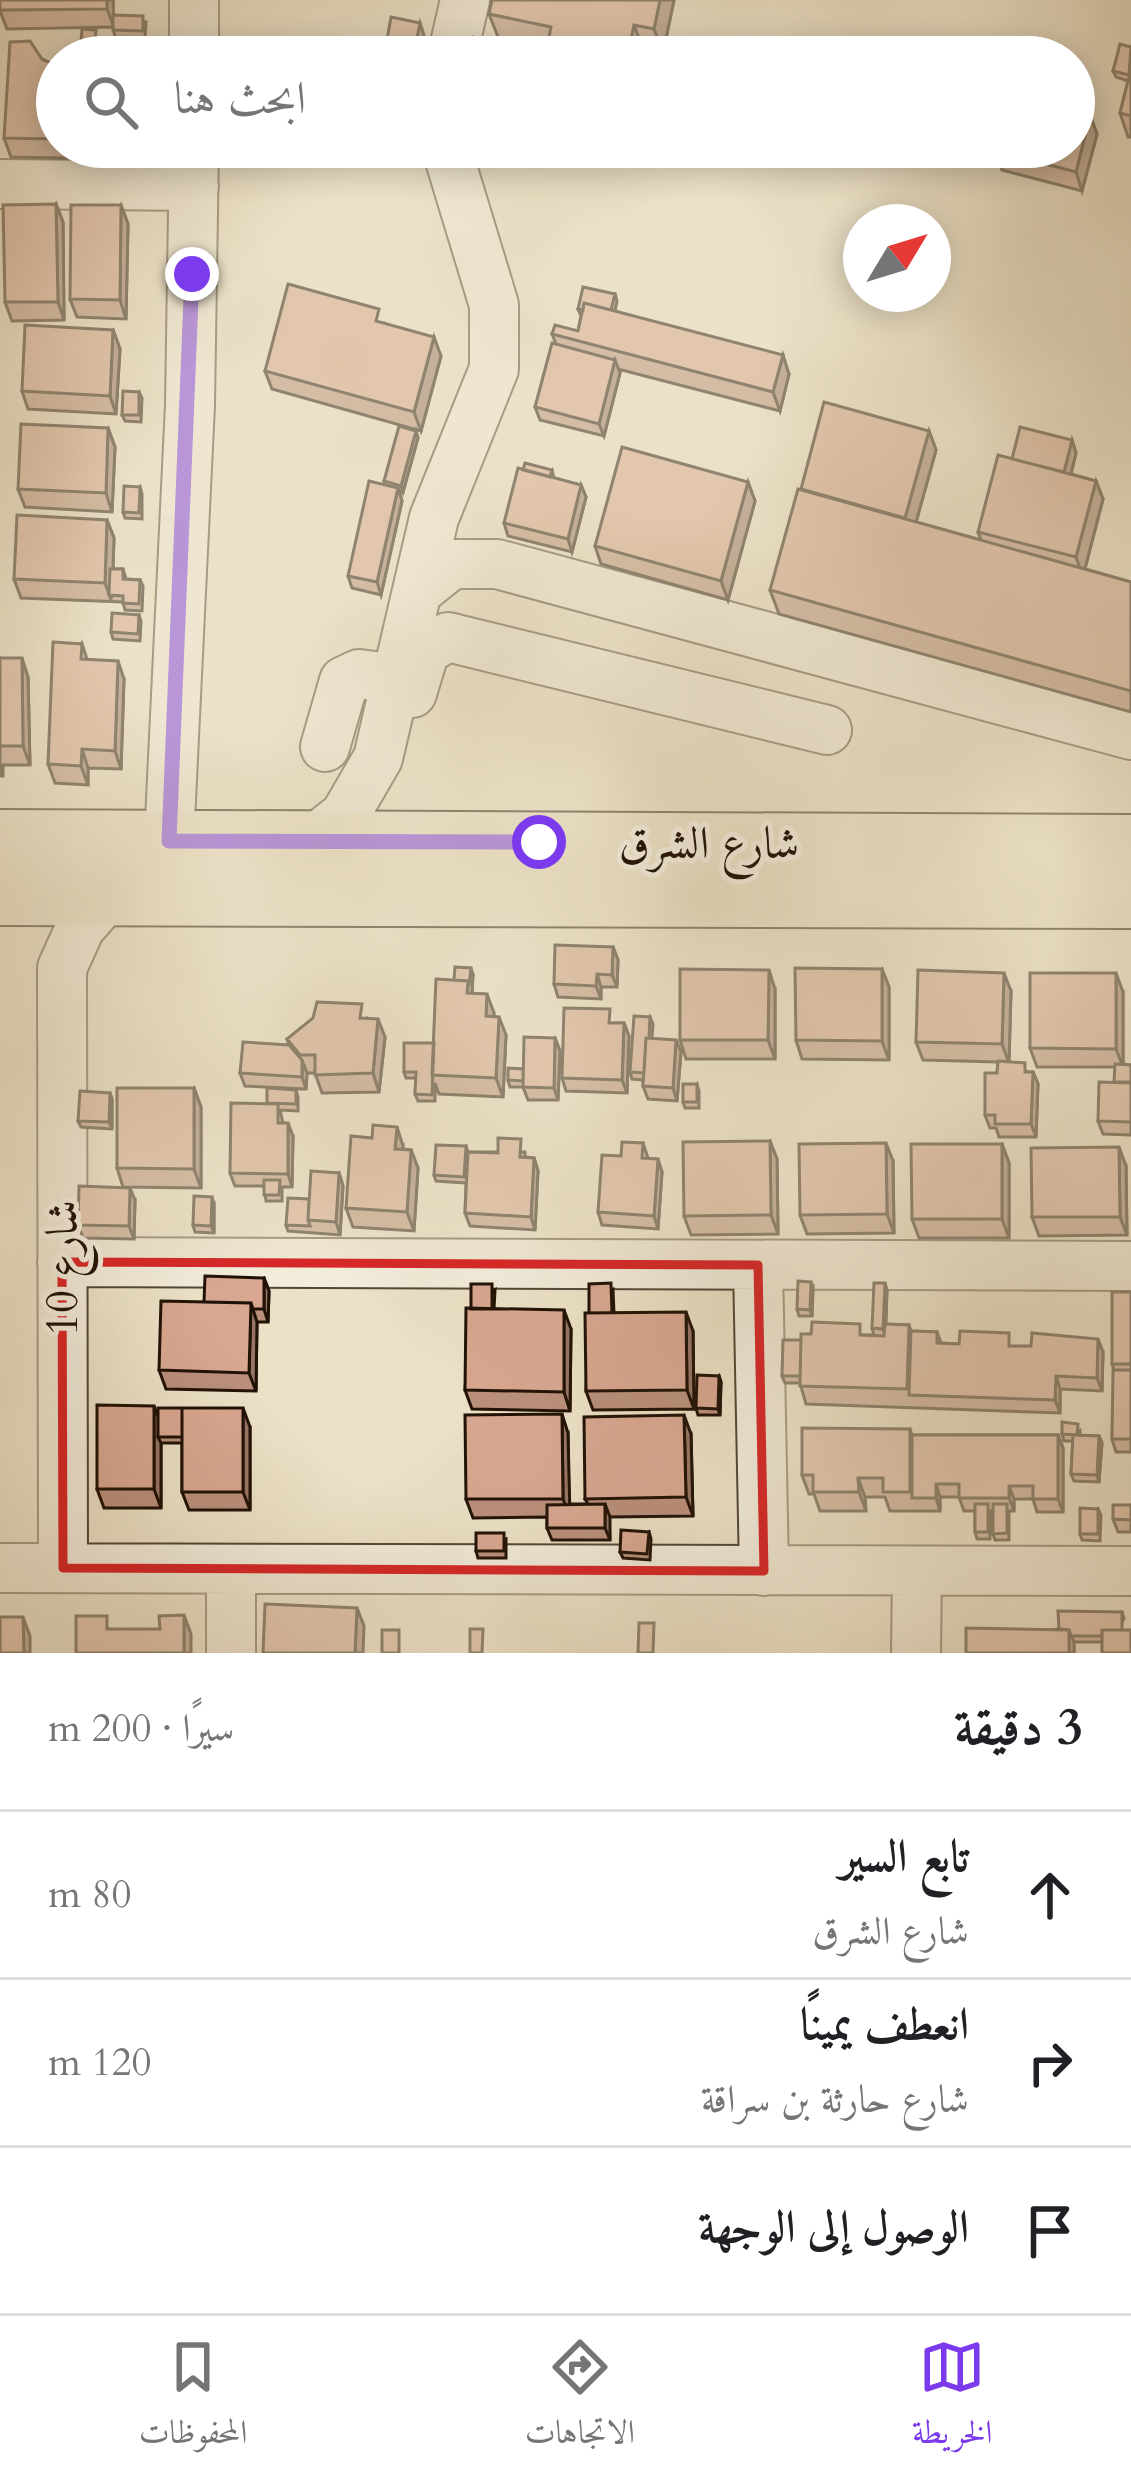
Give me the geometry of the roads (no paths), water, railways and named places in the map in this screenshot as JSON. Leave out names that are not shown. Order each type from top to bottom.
[{"type":"main road","name":"شارع الشرق","points":[[17,842],[1131,845]]},
{"type":"main road","name":"شارع الشرق","points":[[0,897],[1121,905]]},
{"type":"street","points":[[194,0],[194,36]]},
{"type":"street","points":[[457,36],[465,0]]},
{"type":"street","points":[[0,184],[183,168]]},
{"type":"street","points":[[169,841],[183,601],[194,168]]},
{"type":"street","points":[[370,778],[448,474],[494,369],[497,326],[452,168]]},
{"type":"street","points":[[448,474],[470,532],[496,564]]},
{"type":"street","points":[[418,591],[452,564],[496,564],[1131,735]]},
{"type":"street","points":[[311,842],[345,815],[397,742],[425,650],[448,637],[827,730]]},
{"type":"street","points":[[325,747],[344,681],[358,674],[398,679]]},
{"type":"street","name":"شارع 10","points":[[63,1568],[62,968],[80,928],[109,895]]},
{"type":"street","points":[[0,897],[33,926],[62,968]]},
{"type":"street","points":[[62,1262],[1131,1266]]},
{"type":"street","points":[[758,1264],[764,1571]]},
{"type":"street","points":[[0,1568],[1131,1571]]},
{"type":"street","points":[[231,1569],[231,1653]]},
{"type":"street","points":[[916,1572],[916,1653]]}]
